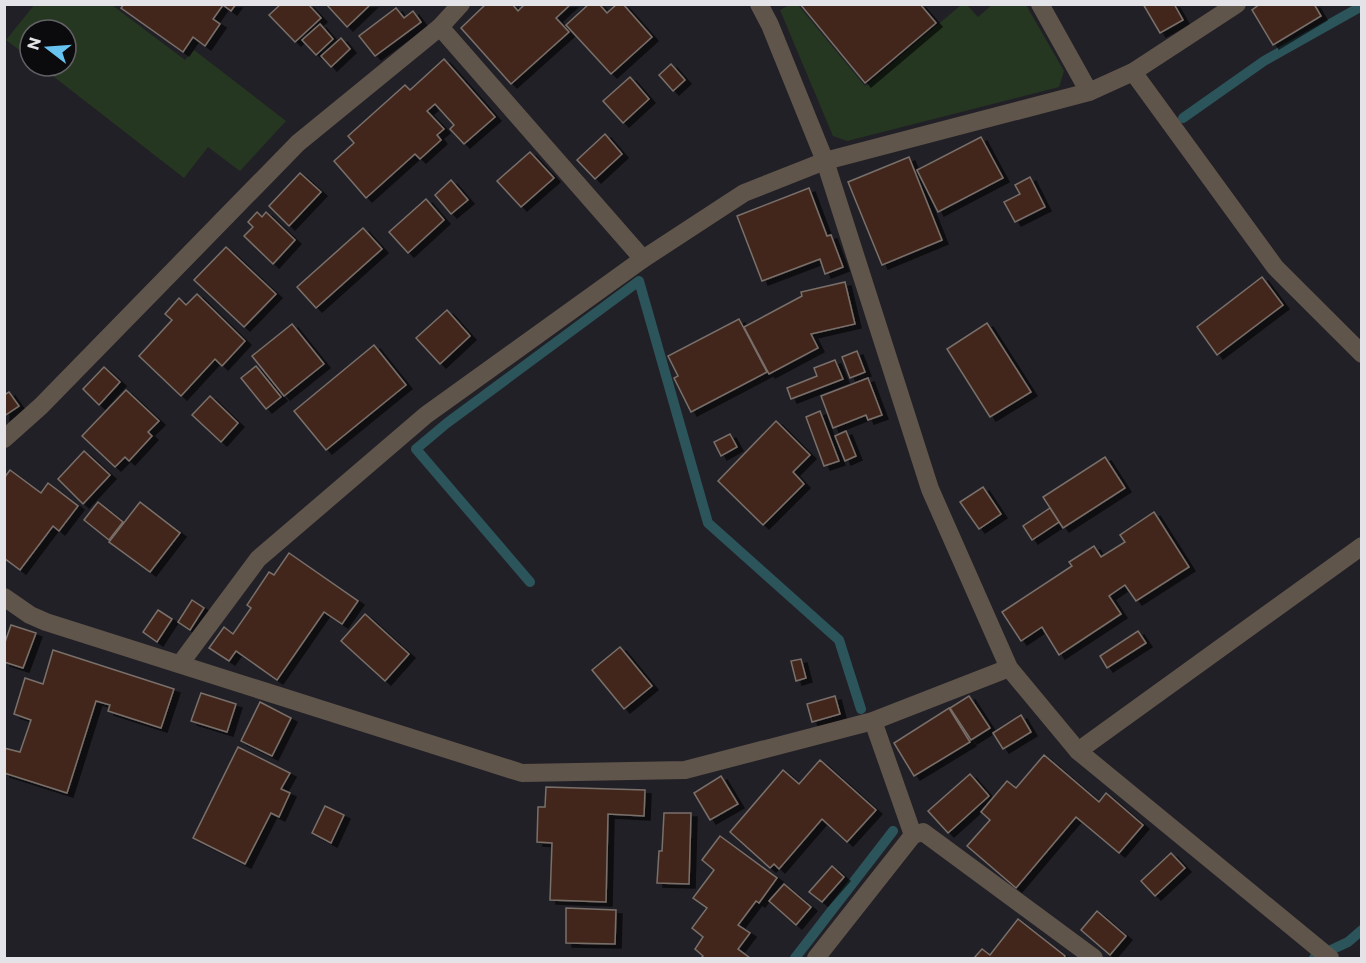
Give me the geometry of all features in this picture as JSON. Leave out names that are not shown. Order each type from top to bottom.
[{"type":"street","points":[[4,439],[42,406],[298,143],[440,27],[460,4]]},
{"type":"street","points":[[759,4],[770,25],[825,161],[930,489],[1009,668],[1078,751],[1330,958]]},
{"type":"street","points":[[1040,4],[1089,92]]},
{"type":"street","points":[[180,664],[258,559],[426,415],[643,259],[744,193],[825,161],[1089,92],[1133,72],[1237,4]]},
{"type":"street","points":[[440,27],[643,259]]},
{"type":"street","points":[[1133,72],[1275,267],[1362,354]]},
{"type":"street","points":[[1078,751],[1362,546]]},
{"type":"street","points":[[4,597],[30,615],[46,622],[522,773],[685,770],[873,722],[1009,668]]},
{"type":"street","points":[[873,722],[913,835]]},
{"type":"street","points":[[816,958],[913,835],[923,832],[1094,958]]},
{"type":"green space","points":[[35,4],[112,5],[185,60],[194,50],[286,121],[240,171],[208,147],[184,178],[55,78],[78,78],[78,18],[24,18]]},
{"type":"green space","points":[[791,4],[798,5],[865,86],[961,5],[967,5],[978,17],[992,5],[1026,5],[1064,71],[1059,87],[847,141],[833,136],[780,10]]},
{"type":"green space","points":[[18,25],[18,49],[6,40]]},
{"type":"building","points":[[124,4],[236,4],[231,11],[223,5],[213,19],[220,24],[205,46],[193,37],[183,52],[121,8]]},
{"type":"building","points":[[281,4],[308,4],[321,18],[295,42],[269,15]]},
{"type":"building","points":[[326,4],[371,4],[347,27]]},
{"type":"building","points":[[486,4],[512,4],[518,11],[525,4],[571,4],[556,18],[569,32],[511,84],[461,28]]},
{"type":"building","points":[[589,4],[599,4],[607,13],[617,4],[623,4],[652,37],[611,74],[566,25]]},
{"type":"building","points":[[800,4],[920,4],[936,23],[865,83]]},
{"type":"building","points":[[1143,4],[1174,4],[1183,20],[1160,33]]},
{"type":"building","points":[[1260,4],[1314,4],[1321,16],[1273,45],[1252,10]]},
{"type":"building","points":[[396,8],[404,18],[413,11],[421,22],[375,56],[359,36]]},
{"type":"building","points":[[320,24],[333,39],[316,55],[302,40]]},
{"type":"building","points":[[341,38],[350,49],[331,67],[321,56]]},
{"type":"building","points":[[444,59],[495,117],[464,144],[450,129],[454,125],[435,104],[427,111],[444,129],[437,135],[441,140],[420,159],[415,154],[366,198],[334,161],[354,143],[348,136],[405,85],[410,90]]},
{"type":"building","points":[[671,64],[685,80],[673,91],[659,75]]},
{"type":"building","points":[[630,77],[649,99],[623,123],[603,101]]},
{"type":"building","points":[[605,134],[622,154],[595,179],[577,160]]},
{"type":"building","points":[[981,137],[1003,178],[938,212],[917,170]]},
{"type":"building","points":[[530,152],[554,178],[521,207],[497,181]]},
{"type":"building","points":[[909,157],[942,240],[882,265],[848,182]]},
{"type":"building","points":[[300,173],[321,192],[289,226],[269,206]]},
{"type":"building","points":[[1030,177],[1045,207],[1015,222],[1004,202],[1020,194],[1015,185]]},
{"type":"building","points":[[451,180],[468,200],[451,214],[435,195]]},
{"type":"building","points":[[809,188],[827,236],[831,235],[843,267],[825,274],[820,259],[762,281],[737,216]]},
{"type":"building","points":[[426,199],[444,220],[408,253],[389,232]]},
{"type":"building","points":[[257,212],[262,217],[266,212],[295,240],[273,264],[244,236],[253,227],[248,222]]},
{"type":"building","points":[[363,228],[382,249],[316,308],[297,287]]},
{"type":"building","points":[[226,247],[276,294],[244,327],[194,280]]},
{"type":"building","points":[[1262,277],[1283,305],[1217,355],[1197,327]]},
{"type":"building","points":[[845,282],[855,324],[811,334],[818,348],[769,374],[744,327],[802,296],[801,292]]},
{"type":"building","points":[[197,294],[245,341],[222,366],[215,359],[181,396],[139,356],[172,320],[165,314],[179,298],[186,305]]},
{"type":"building","points":[[447,310],[470,336],[440,364],[416,338]]},
{"type":"building","points":[[739,319],[767,372],[691,412],[674,378],[678,376],[668,356]]},
{"type":"building","points":[[987,323],[1031,392],[990,417],[947,349]]},
{"type":"building","points":[[292,324],[324,364],[284,396],[252,356]]},
{"type":"building","points":[[374,345],[406,385],[326,450],[294,411]]},
{"type":"building","points":[[857,351],[865,372],[850,378],[842,357]]},
{"type":"building","points":[[835,360],[843,379],[791,399],[787,388],[817,376],[814,368]]},
{"type":"building","points":[[256,366],[281,397],[266,409],[241,378]]},
{"type":"building","points":[[104,367],[120,382],[99,405],[83,389]]},
{"type":"building","points":[[868,378],[882,415],[868,420],[866,415],[833,428],[821,396]]},
{"type":"building","points":[[126,390],[159,421],[148,432],[152,436],[129,461],[125,457],[115,467],[82,436]]},
{"type":"building","points":[[9,392],[19,406],[4,416],[4,395]]},
{"type":"building","points":[[210,396],[238,423],[221,442],[192,415]]},
{"type":"building","points":[[820,411],[839,461],[824,466],[806,417]]},
{"type":"building","points":[[776,421],[810,455],[793,472],[804,484],[763,525],[718,481]]},
{"type":"building","points":[[846,431],[856,456],[845,461],[835,436]]},
{"type":"building","points":[[730,434],[737,447],[721,456],[714,442]]},
{"type":"building","points":[[84,451],[110,475],[83,504],[58,479]]},
{"type":"building","points":[[1105,457],[1125,488],[1063,528],[1043,497]]},
{"type":"building","points":[[10,470],[41,493],[48,483],[78,506],[59,531],[53,526],[20,570],[4,558],[4,478]]},
{"type":"building","points":[[983,487],[1001,514],[979,529],[960,502]]},
{"type":"building","points":[[98,502],[123,522],[109,540],[84,520]]},
{"type":"building","points":[[140,502],[180,533],[150,572],[109,542]]},
{"type":"building","points":[[1050,508],[1059,522],[1032,540],[1023,526]]},
{"type":"building","points":[[1154,512],[1189,567],[1136,601],[1125,585],[1109,596],[1121,614],[1059,655],[1042,627],[1021,641],[1002,612],[1072,566],[1069,562],[1094,546],[1101,557],[1125,542],[1120,535]]},
{"type":"building","points":[[289,553],[358,601],[342,624],[324,612],[277,680],[236,651],[229,661],[209,648],[224,627],[233,634],[251,608],[247,605],[269,572],[274,575]]},
{"type":"building","points":[[192,600],[204,608],[190,630],[178,622]]},
{"type":"building","points":[[158,610],[172,619],[157,642],[143,632]]},
{"type":"building","points":[[365,614],[409,654],[385,681],[341,641]]},
{"type":"building","points":[[11,625],[36,633],[23,668],[4,662],[4,645]]},
{"type":"building","points":[[1138,631],[1146,643],[1107,668],[1100,656]]},
{"type":"building","points":[[620,647],[652,686],[624,709],[592,670]]},
{"type":"building","points":[[53,650],[174,689],[161,728],[108,711],[110,705],[96,701],[67,793],[4,773],[4,748],[20,752],[31,720],[14,714],[25,678],[43,684]]},
{"type":"building","points":[[801,659],[806,678],[796,681],[791,661]]},
{"type":"building","points":[[201,693],[236,704],[227,732],[191,721]]},
{"type":"building","points":[[835,696],[840,714],[812,722],[807,704]]},
{"type":"building","points":[[969,696],[990,728],[971,740],[950,708]]},
{"type":"building","points":[[260,702],[291,718],[272,756],[241,741]]},
{"type":"building","points":[[949,708],[970,742],[914,776],[894,743]]},
{"type":"building","points":[[1021,715],[1031,732],[1003,749],[993,733]]},
{"type":"building","points":[[238,747],[290,773],[281,789],[290,793],[279,817],[271,813],[245,864],[193,838]]},
{"type":"building","points":[[1044,755],[1099,802],[1106,793],[1143,825],[1119,853],[1076,817],[1016,888],[967,846],[990,820],[981,812],[1007,781],[1016,788]]},
{"type":"building","points":[[820,760],[876,810],[847,842],[822,819],[779,869],[774,864],[770,868],[730,832],[783,770],[799,784]]},
{"type":"building","points":[[970,774],[989,796],[948,833],[928,811]]},
{"type":"building","points":[[721,776],[738,804],[710,820],[694,793]]},
{"type":"building","points":[[546,787],[645,790],[644,816],[608,814],[606,902],[550,900],[552,843],[537,842],[538,807],[545,807]]},
{"type":"building","points":[[325,806],[344,815],[331,843],[312,833]]},
{"type":"building","points":[[664,813],[691,813],[689,884],[657,883]]},
{"type":"building","points":[[720,836],[777,878],[759,903],[756,901],[738,925],[750,933],[738,949],[750,958],[701,958],[703,956],[695,949],[703,937],[692,928],[707,908],[693,898],[714,870],[702,860]]},
{"type":"building","points":[[1171,853],[1185,868],[1155,896],[1141,881]]},
{"type":"building","points":[[832,866],[844,877],[822,902],[809,892]]},
{"type":"building","points":[[784,884],[811,907],[796,925],[769,901]]},
{"type":"building","points":[[566,908],[616,910],[615,944],[566,943]]},
{"type":"building","points":[[1097,911],[1126,936],[1110,955],[1081,930]]},
{"type":"building","points":[[1018,919],[1065,956],[1064,958],[974,958],[982,949],[990,955]]},
{"type":"waterway","points":[[1183,118],[1264,61],[1362,6]]},
{"type":"waterway","points":[[530,582],[416,449],[447,423],[639,281],[708,523],[839,640],[861,709]]},
{"type":"waterway","points":[[795,958],[893,831]]},
{"type":"waterway","points":[[1314,958],[1348,942],[1362,930]]}]
